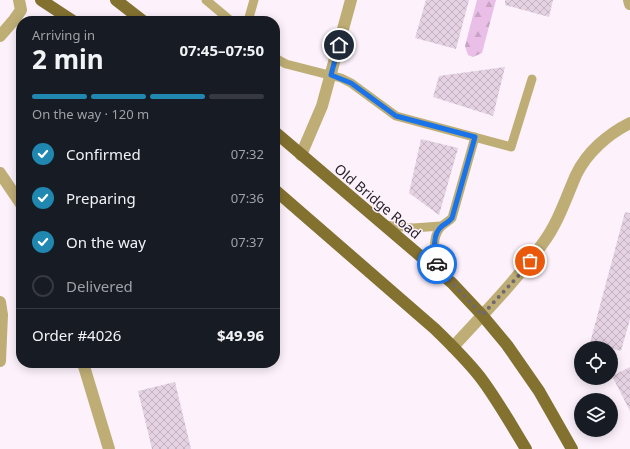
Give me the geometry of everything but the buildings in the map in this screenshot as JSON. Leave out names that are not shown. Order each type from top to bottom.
[{"type":"main road","points":[[42,0],[66,16]]},
{"type":"main road","points":[[116,0],[137,16]]},
{"type":"main road","name":"Old Bridge Road","points":[[280,137],[452,283],[482,315],[507,345],[539,391],[572,449]]},
{"type":"main road","points":[[280,194],[435,329],[453,347],[482,380],[497,400],[526,449]]},
{"type":"street","points":[[17,16],[21,10],[19,0]]},
{"type":"street","points":[[301,156],[322,106],[351,0]]},
{"type":"street","points":[[629,0],[630,4]]},
{"type":"street","points":[[0,36],[16,17]]},
{"type":"street","points":[[453,347],[523,271],[544,241],[562,209],[577,174],[587,158],[603,141],[617,130],[630,123]]},
{"type":"street","points":[[0,173],[16,197]]},
{"type":"street","points":[[0,302],[2,315],[0,361]]},
{"type":"street","points":[[85,368],[108,449]]},
{"type":"lane","points":[[206,0],[225,16]]},
{"type":"lane","points":[[249,16],[254,0]]},
{"type":"lane","points":[[280,61],[286,64],[331,75],[351,83],[396,116],[511,147],[532,79]]},
{"type":"lane","points":[[384,225],[413,228],[441,226],[448,223],[452,218],[475,137]]},
{"type":"lane","points":[[439,272],[434,247],[436,236],[441,226]]},
{"type":"green space","points":[[477,0],[496,0],[482,53],[473,57],[468,55],[465,46]]},
{"type":"way so far","points":[[437,264],[439,272],[452,283],[482,315],[523,271],[530,261]]},
{"type":"route","points":[[339,45],[331,75],[351,83],[396,116],[475,137],[452,218],[448,223],[441,226],[435,239],[434,247],[437,264]]}]
